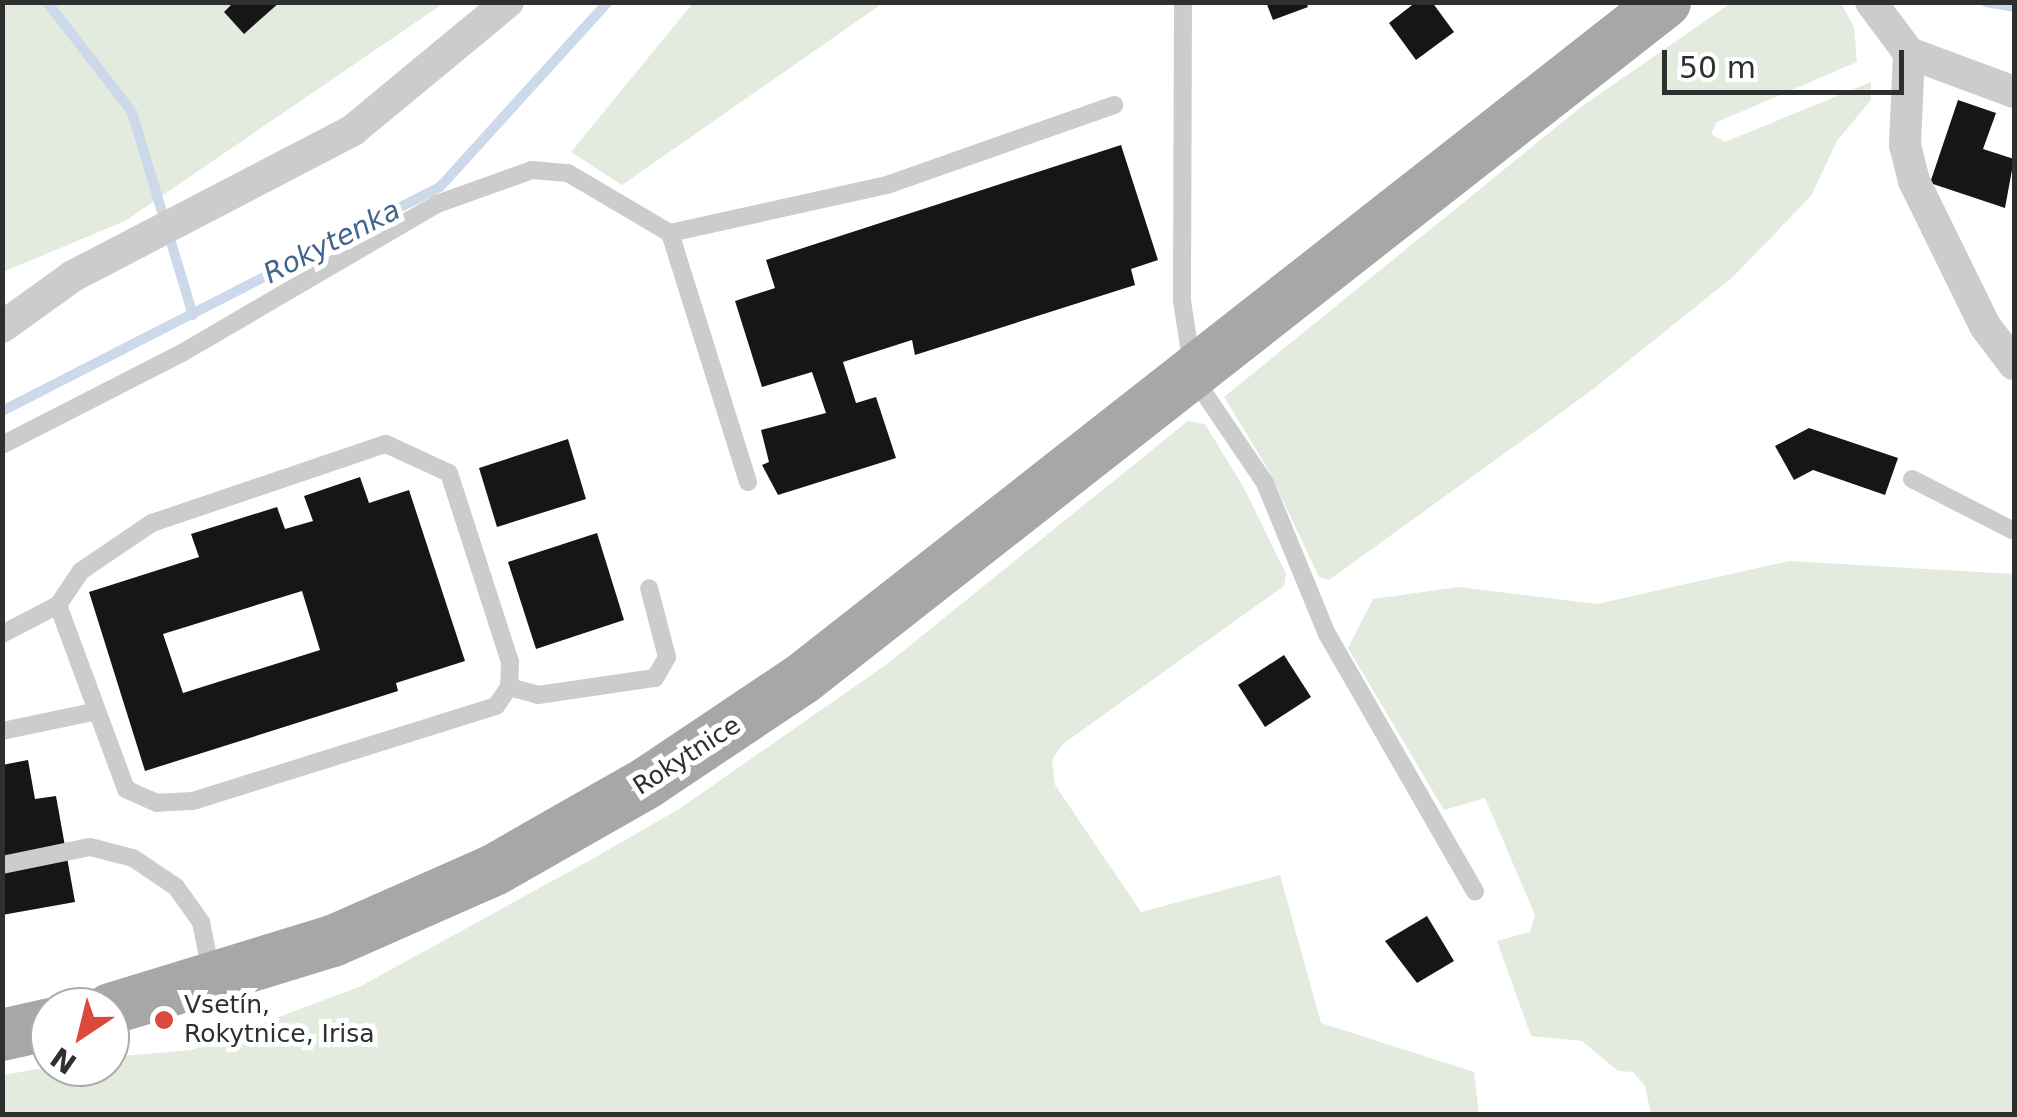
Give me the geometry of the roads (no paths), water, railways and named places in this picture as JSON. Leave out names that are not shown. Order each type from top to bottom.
[{"type":"main road","name":"Rokytnice","points":[[130,1003],[333,941],[463,884],[648,782],[802,679],[1194,378],[1665,2]]},
{"type":"main road","points":[[2,1035],[30,1029]]},
{"type":"street","points":[[2,326],[73,276],[354,130],[508,2]]},
{"type":"street","points":[[1871,2],[1909,53],[2014,92]]},
{"type":"street","points":[[1909,53],[1904,145],[1914,181],[1985,326],[2014,364]]},
{"type":"lane","points":[[1183,2],[1182,301],[1194,378],[1264,483],[1327,634],[1475,891]]},
{"type":"lane","points":[[670,233],[887,185],[1114,106]]},
{"type":"lane","points":[[2,445],[182,353],[437,204],[532,170],[568,172],[670,233],[748,482]]},
{"type":"lane","points":[[2,634],[58,605],[82,570],[152,523],[386,444],[450,473],[510,662],[509,687],[496,706],[175,802],[141,800],[126,789],[94,712],[58,605]]},
{"type":"lane","points":[[1912,478],[2014,531]]},
{"type":"lane","points":[[509,687],[538,695],[655,678],[667,657],[649,588]]},
{"type":"lane","points":[[2,731],[94,712]]},
{"type":"lane","points":[[2,865],[90,847],[133,858],[176,886],[201,922],[212,978]]},
{"type":"waterway","points":[[47,2],[132,112],[193,315]]},
{"type":"waterway","name":"Rokytenka","points":[[2,411],[440,187],[608,2]]},
{"type":"waterway","points":[[1986,2],[2014,7]]},
{"type":"place","name":"Vsetín, Rokytnice, Irisa","points":[[164,1020]]}]
